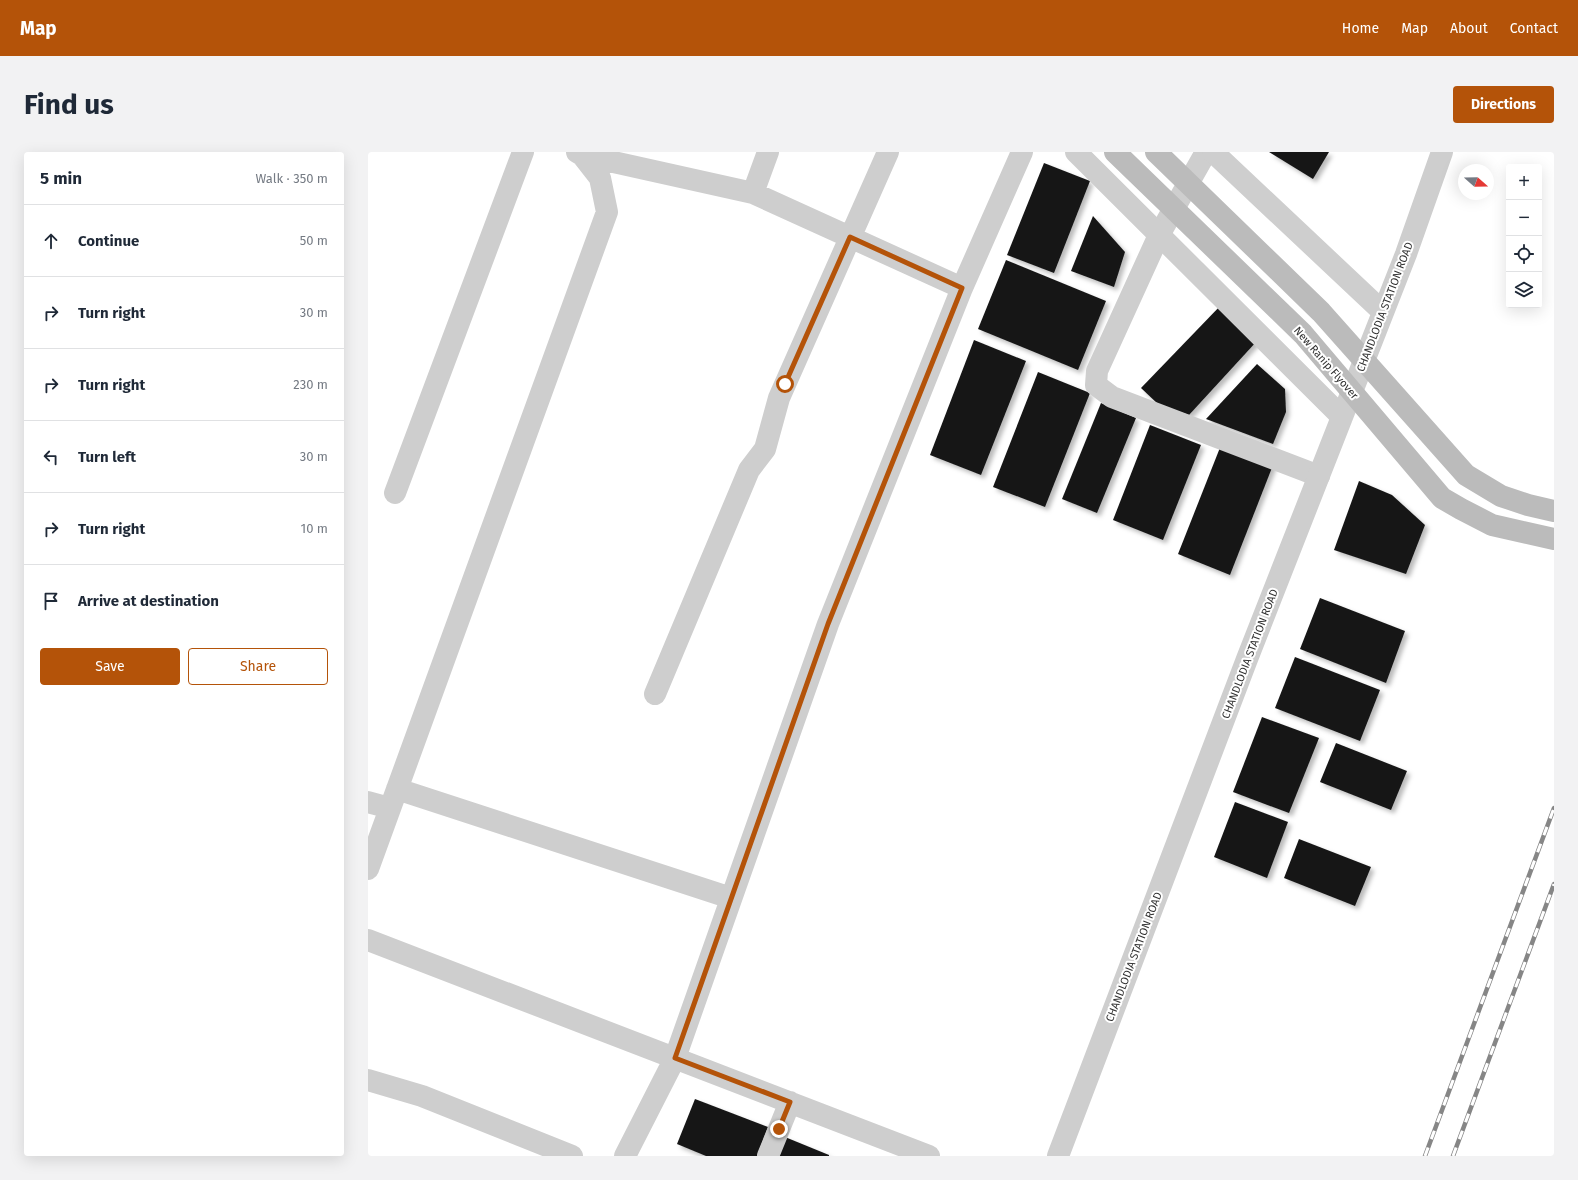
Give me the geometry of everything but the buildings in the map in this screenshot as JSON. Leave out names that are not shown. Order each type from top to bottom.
[{"type":"main road","name":"New Ranip Flyover","points":[[1114,152],[1303,334],[1442,498],[1460,509],[1492,524],[1554,539]]},
{"type":"main road","points":[[1156,152],[1322,312],[1466,476],[1502,496],[1528,505],[1554,511]]},
{"type":"street","points":[[395,493],[523,152]]},
{"type":"street","points":[[753,193],[768,152]]},
{"type":"street","points":[[655,694],[749,470],[765,449],[779,398],[888,152]]},
{"type":"street","points":[[625,1156],[675,1058],[828,624],[962,288],[1022,152]]},
{"type":"street","points":[[1076,152],[1342,417]]},
{"type":"street","points":[[1206,152],[1158,234],[1097,371],[1096,385],[1112,397],[1319,476]]},
{"type":"street","points":[[1212,152],[1383,312]]},
{"type":"street","name":"CHANDLODIA STATION ROAD","points":[[1058,1156],[1247,658],[1406,254],[1442,152]]},
{"type":"street","points":[[581,153],[753,193],[962,288]]},
{"type":"street","points":[[368,869],[607,212],[600,178],[581,153]]},
{"type":"street","points":[[368,802],[394,798],[731,898]]},
{"type":"street","points":[[368,940],[929,1156]]},
{"type":"street","points":[[368,1080],[422,1096],[572,1156]]},
{"type":"street","points":[[768,1156],[790,1102]]},
{"type":"railway","points":[[1425,1156],[1554,808]]},
{"type":"railway","points":[[1453,1156],[1554,884]]},
{"type":"route","points":[[779,1129],[790,1102],[675,1058],[828,624],[962,288],[850,237],[785,384]]}]
